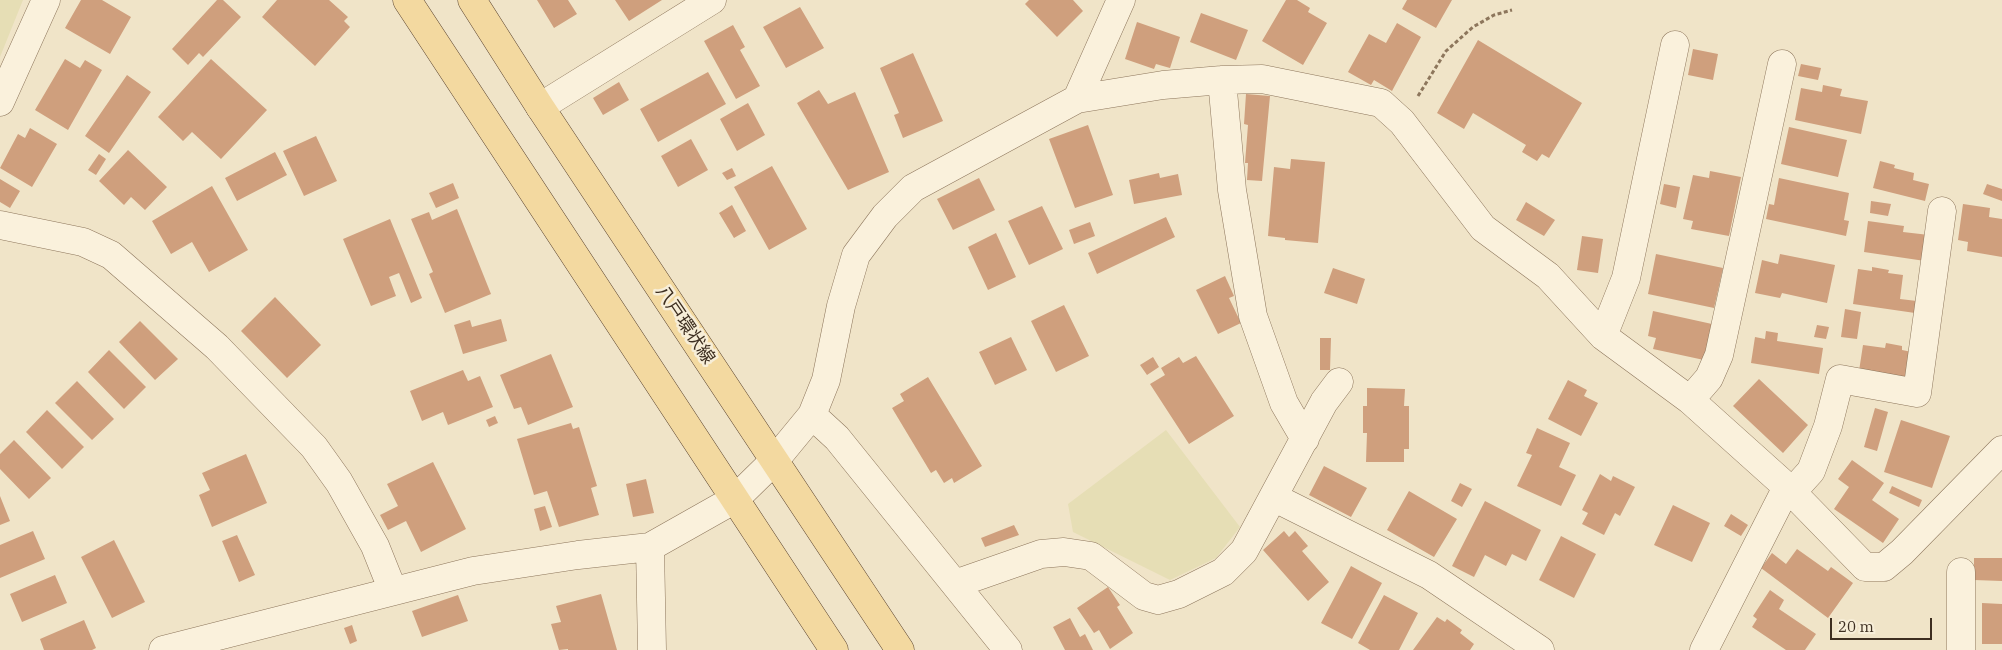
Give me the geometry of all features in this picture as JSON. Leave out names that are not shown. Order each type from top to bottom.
[{"type":"main road","points":[[407,0],[834,650]]},
{"type":"main road","name":"八戸環状線","points":[[472,0],[540,107],[900,650]]},
{"type":"street","points":[[0,102],[46,0]]},
{"type":"street","points":[[540,107],[712,0]]},
{"type":"street","points":[[1077,99],[1121,0]]},
{"type":"street","points":[[1603,336],[1626,278],[1675,45]]},
{"type":"street","points":[[1690,400],[1710,378],[1719,354],[1782,64]]},
{"type":"street","points":[[163,650],[473,570],[650,547],[734,499],[774,460],[812,415],[826,380],[841,306],[856,255],[884,216],[913,188],[1077,99],[1163,85],[1262,79],[1381,103],[1402,122],[1483,228],[1548,276],[1603,336],[1690,400],[1790,489],[1865,567],[1884,566],[1902,552],[2002,450]]},
{"type":"street","points":[[1222,80],[1232,190],[1253,316],[1284,403],[1305,439]]},
{"type":"street","points":[[1704,650],[1790,489],[1811,471],[1828,426],[1840,379],[1917,393],[1942,211]]},
{"type":"street","points":[[0,225],[83,242],[110,255],[217,347],[314,447],[338,482],[374,546],[393,591]]},
{"type":"street","points":[[955,584],[1041,554],[1064,552],[1091,556],[1144,596],[1158,600],[1179,594],[1223,572],[1244,550],[1324,402],[1339,382]]},
{"type":"street","points":[[812,415],[837,438],[1008,650]]},
{"type":"street","points":[[1274,497],[1429,574],[1540,650]]},
{"type":"street","points":[[650,547],[652,650]]},
{"type":"street","points":[[1961,572],[1961,650]]},
{"type":"path","points":[[1402,122],[1446,51],[1473,27],[1494,14],[1512,10]]},
{"type":"shaded area","points":[[0,0],[23,0],[0,57]]},
{"type":"shaded area","points":[[1166,430],[1240,527],[1216,558],[1170,580],[1073,532],[1068,504]]},
{"type":"building","points":[[81,0],[102,0],[131,17],[110,54],[65,28]]},
{"type":"building","points":[[217,0],[223,0],[241,17],[203,57],[199,53],[188,65],[172,49]]},
{"type":"building","points":[[277,0],[329,0],[348,17],[344,21],[350,27],[315,66],[262,17]]},
{"type":"building","points":[[537,0],[568,0],[577,14],[554,28]]},
{"type":"building","points":[[615,0],[662,0],[629,21]]},
{"type":"building","points":[[1029,0],[1073,0],[1083,11],[1057,37],[1025,4]]},
{"type":"building","points":[[1286,0],[1297,0],[1310,8],[1308,12],[1327,23],[1303,65],[1262,41]]},
{"type":"building","points":[[1407,0],[1452,0],[1436,28],[1402,9]]},
{"type":"building","points":[[800,7],[824,48],[786,68],[763,27]]},
{"type":"building","points":[[1201,13],[1248,30],[1236,60],[1190,42]]},
{"type":"building","points":[[1137,22],[1180,37],[1170,68],[1156,64],[1154,69],[1125,59]]},
{"type":"building","points":[[1397,23],[1421,37],[1392,91],[1374,80],[1371,85],[1348,72],[1369,34],[1386,43]]},
{"type":"building","points":[[733,25],[745,47],[740,50],[760,86],[736,99],[704,41]]},
{"type":"building","points":[[1478,40],[1582,103],[1549,158],[1542,154],[1537,161],[1522,152],[1526,145],[1473,113],[1464,129],[1437,113]]},
{"type":"building","points":[[1693,49],[1718,54],[1713,80],[1688,75]]},
{"type":"building","points":[[913,53],[943,121],[903,138],[894,115],[899,113],[880,68]]},
{"type":"building","points":[[65,59],[80,68],[85,60],[102,70],[68,130],[35,110]]},
{"type":"building","points":[[211,59],[267,110],[221,159],[192,132],[183,141],[158,117]]},
{"type":"building","points":[[1801,64],[1821,68],[1818,80],[1798,76]]},
{"type":"building","points":[[708,72],[726,104],[658,142],[640,109]]},
{"type":"building","points":[[127,75],[151,92],[109,153],[85,136]]},
{"type":"building","points":[[619,82],[629,100],[603,115],[593,98]]},
{"type":"building","points":[[1823,85],[1842,89],[1840,96],[1868,101],[1861,134],[1795,120],[1801,88],[1822,92]]},
{"type":"building","points":[[819,90],[828,104],[855,92],[889,172],[848,190],[797,103]]},
{"type":"building","points":[[1246,94],[1270,96],[1262,181],[1247,180],[1248,163],[1245,163],[1248,125],[1244,124]]},
{"type":"building","points":[[748,103],[765,135],[737,151],[720,119]]},
{"type":"building","points":[[1088,125],[1113,195],[1075,208],[1049,139]]},
{"type":"building","points":[[1789,127],[1847,140],[1838,177],[1781,164]]},
{"type":"building","points":[[30,128],[57,144],[32,187],[0,168],[18,134],[25,138]]},
{"type":"building","points":[[316,136],[337,181],[304,196],[283,151]]},
{"type":"building","points":[[691,139],[708,170],[678,187],[661,156]]},
{"type":"building","points":[[128,150],[167,187],[145,210],[131,197],[124,205],[99,181]]},
{"type":"building","points":[[275,152],[287,175],[237,201],[225,178]]},
{"type":"building","points":[[99,154],[106,159],[96,175],[88,170]]},
{"type":"building","points":[[1291,159],[1325,162],[1318,243],[1285,240],[1285,238],[1268,236],[1274,167],[1290,169]]},
{"type":"building","points":[[1880,161],[1895,165],[1894,168],[1914,173],[1913,180],[1929,184],[1925,201],[1873,188]]},
{"type":"building","points":[[772,166],[807,229],[769,250],[734,187]]},
{"type":"building","points":[[732,168],[736,176],[727,180],[722,173]]},
{"type":"building","points":[[1710,171],[1741,177],[1729,236],[1691,229],[1693,221],[1683,219],[1693,175],[1709,178]]},
{"type":"building","points":[[1159,173],[1160,178],[1178,174],[1182,195],[1134,204],[1129,180]]},
{"type":"building","points":[[979,178],[995,210],[953,230],[937,199]]},
{"type":"building","points":[[1779,178],[1849,193],[1844,220],[1849,221],[1846,236],[1766,219],[1769,204],[1774,205]]},
{"type":"building","points":[[0,179],[20,191],[10,208],[0,202]]},
{"type":"building","points":[[453,183],[459,198],[436,208],[429,193]]},
{"type":"building","points":[[1664,184],[1680,187],[1676,208],[1660,204]]},
{"type":"building","points":[[1987,184],[2002,189],[2002,201],[1983,194]]},
{"type":"building","points":[[212,186],[248,250],[209,272],[192,242],[171,254],[152,221]]},
{"type":"building","points":[[1871,201],[1891,204],[1888,216],[1870,213]]},
{"type":"building","points":[[1526,202],[1555,220],[1544,236],[1516,220]]},
{"type":"building","points":[[1963,204],[1990,208],[1989,217],[2002,219],[2002,257],[1967,251],[1968,242],[1958,240]]},
{"type":"building","points":[[732,205],[746,231],[734,238],[719,213]]},
{"type":"building","points":[[1042,206],[1063,249],[1029,265],[1008,221]]},
{"type":"building","points":[[457,209],[491,294],[445,313],[429,274],[433,272],[411,219],[429,212],[432,220]]},
{"type":"building","points":[[1166,217],[1175,237],[1097,274],[1088,253]]},
{"type":"building","points":[[390,219],[422,298],[411,303],[399,273],[389,277],[396,296],[371,306],[343,239]]},
{"type":"building","points":[[1868,221],[1904,226],[1903,232],[1929,235],[1925,261],[1864,252]]},
{"type":"building","points":[[1090,222],[1095,236],[1074,244],[1069,230]]},
{"type":"building","points":[[996,233],[1016,277],[988,290],[968,247]]},
{"type":"building","points":[[1582,236],[1603,239],[1598,273],[1577,270]]},
{"type":"building","points":[[1656,254],[1723,268],[1714,308],[1648,294]]},
{"type":"building","points":[[1780,254],[1835,265],[1827,303],[1782,293],[1780,298],[1755,293],[1762,260],[1778,264]]},
{"type":"building","points":[[1872,267],[1889,270],[1888,273],[1903,275],[1900,299],[1917,301],[1915,313],[1853,304],[1858,269],[1872,271]]},
{"type":"building","points":[[1333,268],[1365,279],[1357,304],[1324,293]]},
{"type":"building","points":[[1225,276],[1234,296],[1229,298],[1241,323],[1218,334],[1196,290]]},
{"type":"building","points":[[275,297],[321,345],[287,378],[241,331]]},
{"type":"building","points":[[1064,305],[1089,356],[1056,372],[1031,321]]},
{"type":"building","points":[[1845,309],[1861,312],[1857,339],[1841,337]]},
{"type":"building","points":[[1653,311],[1712,324],[1704,360],[1653,349],[1656,338],[1648,336]]},
{"type":"building","points":[[501,319],[507,341],[463,354],[454,325],[470,320],[472,327]]},
{"type":"building","points":[[140,321],[178,359],[155,380],[119,342]]},
{"type":"building","points":[[1817,325],[1829,327],[1826,339],[1814,337]]},
{"type":"building","points":[[1766,331],[1778,333],[1777,341],[1823,348],[1819,374],[1751,363],[1755,337],[1765,339]]},
{"type":"building","points":[[1011,337],[1027,370],[995,385],[979,352]]},
{"type":"building","points":[[1320,338],[1331,338],[1330,370],[1320,370]]},
{"type":"building","points":[[1886,343],[1902,346],[1902,350],[1912,352],[1909,378],[1859,371],[1863,345],[1885,348]]},
{"type":"building","points":[[109,350],[146,387],[124,409],[88,372]]},
{"type":"building","points":[[551,354],[573,407],[528,425],[521,407],[514,409],[500,375]]},
{"type":"building","points":[[1196,356],[1234,416],[1189,444],[1150,384],[1165,375],[1161,368],[1179,357],[1183,363]]},
{"type":"building","points":[[1153,357],[1159,367],[1147,375],[1140,365]]},
{"type":"building","points":[[463,370],[468,381],[480,376],[493,407],[448,425],[443,412],[422,421],[410,391]]},
{"type":"building","points":[[928,377],[982,466],[954,483],[952,478],[944,483],[936,470],[931,473],[892,408],[904,401],[900,394]]},
{"type":"building","points":[[1759,379],[1808,425],[1783,453],[1733,406]]},
{"type":"building","points":[[1568,380],[1587,390],[1584,396],[1598,403],[1581,436],[1548,419]]},
{"type":"building","points":[[77,381],[114,419],[92,440],[55,403]]},
{"type":"building","points":[[1367,388],[1405,389],[1404,406],[1409,406],[1409,449],[1404,449],[1404,462],[1366,462],[1367,433],[1363,433],[1363,406],[1367,406]]},
{"type":"building","points":[[1875,408],[1888,412],[1877,451],[1864,447]]},
{"type":"building","points":[[47,410],[84,447],[62,469],[26,432]]},
{"type":"building","points":[[495,416],[498,423],[489,427],[486,420]]},
{"type":"building","points":[[1901,420],[1950,436],[1932,488],[1884,472]]},
{"type":"building","points":[[571,423],[573,429],[579,427],[597,486],[591,488],[599,515],[559,527],[547,491],[534,495],[517,439]]},
{"type":"building","points":[[1537,428],[1570,443],[1559,467],[1576,475],[1561,506],[1517,486],[1532,455],[1526,453]]},
{"type":"building","points":[[14,440],[51,478],[29,499],[0,469],[0,454]]},
{"type":"building","points":[[246,454],[267,503],[212,527],[199,495],[210,490],[202,473]]},
{"type":"building","points":[[1852,460],[1884,483],[1872,500],[1899,519],[1883,543],[1834,509],[1849,487],[1838,479]]},
{"type":"building","points":[[433,462],[466,529],[421,552],[406,521],[388,530],[380,515],[398,506],[387,484]]},
{"type":"building","points":[[1324,466],[1367,488],[1351,517],[1309,495]]},
{"type":"building","points":[[1600,474],[1611,481],[1613,476],[1635,487],[1620,516],[1615,513],[1604,535],[1582,524],[1588,513],[1582,510]]},
{"type":"building","points":[[646,479],[654,513],[633,517],[626,484]]},
{"type":"building","points":[[1460,483],[1472,489],[1462,507],[1451,501]]},
{"type":"building","points":[[1892,486],[1922,500],[1919,507],[1889,493]]},
{"type":"building","points":[[1409,491],[1457,519],[1434,557],[1387,530]]},
{"type":"building","points":[[0,496],[10,521],[0,525]]},
{"type":"building","points":[[1485,501],[1541,530],[1526,561],[1512,554],[1506,566],[1485,555],[1474,577],[1452,566]]},
{"type":"building","points":[[1673,505],[1710,523],[1692,562],[1654,545]]},
{"type":"building","points":[[545,506],[552,527],[540,531],[534,509]]},
{"type":"building","points":[[1731,514],[1748,525],[1741,536],[1724,526]]},
{"type":"building","points":[[1014,525],[1019,535],[985,547],[981,538]]},
{"type":"building","points":[[33,531],[45,559],[0,578],[0,545]]},
{"type":"building","points":[[1284,531],[1289,537],[1295,531],[1308,546],[1302,551],[1329,582],[1308,601],[1263,550]]},
{"type":"building","points":[[237,535],[255,575],[239,582],[222,541]]},
{"type":"building","points":[[1561,536],[1596,554],[1574,598],[1539,580]]},
{"type":"building","points":[[114,540],[145,602],[112,618],[81,557]]},
{"type":"building","points":[[1797,549],[1828,571],[1831,567],[1853,583],[1828,618],[1761,568],[1772,553],[1786,564]]},
{"type":"building","points":[[1974,558],[2002,558],[2002,581],[1974,580]]},
{"type":"building","points":[[1351,566],[1382,583],[1352,639],[1321,623]]},
{"type":"building","points":[[55,575],[67,603],[22,622],[10,594]]},
{"type":"building","points":[[1108,587],[1120,605],[1117,607],[1133,633],[1110,649],[1099,630],[1094,633],[1077,608]]},
{"type":"building","points":[[1770,590],[1784,600],[1779,609],[1816,634],[1805,650],[1786,650],[1752,627],[1757,619],[1753,616]]},
{"type":"building","points":[[601,594],[617,650],[559,650],[551,624],[561,622],[556,606]]},
{"type":"building","points":[[458,595],[468,621],[422,637],[412,611]]},
{"type":"building","points":[[1384,595],[1418,613],[1399,650],[1370,650],[1358,643]]},
{"type":"building","points":[[1982,603],[2002,604],[2002,644],[1982,644]]},
{"type":"building","points":[[1437,617],[1445,622],[1447,619],[1462,630],[1460,633],[1474,644],[1470,650],[1413,650]]},
{"type":"building","points":[[1070,618],[1080,637],[1085,634],[1093,650],[1065,650],[1053,627]]},
{"type":"building","points":[[84,620],[96,648],[92,650],[44,650],[40,639]]},
{"type":"building","points":[[352,625],[357,641],[350,644],[344,628]]}]
